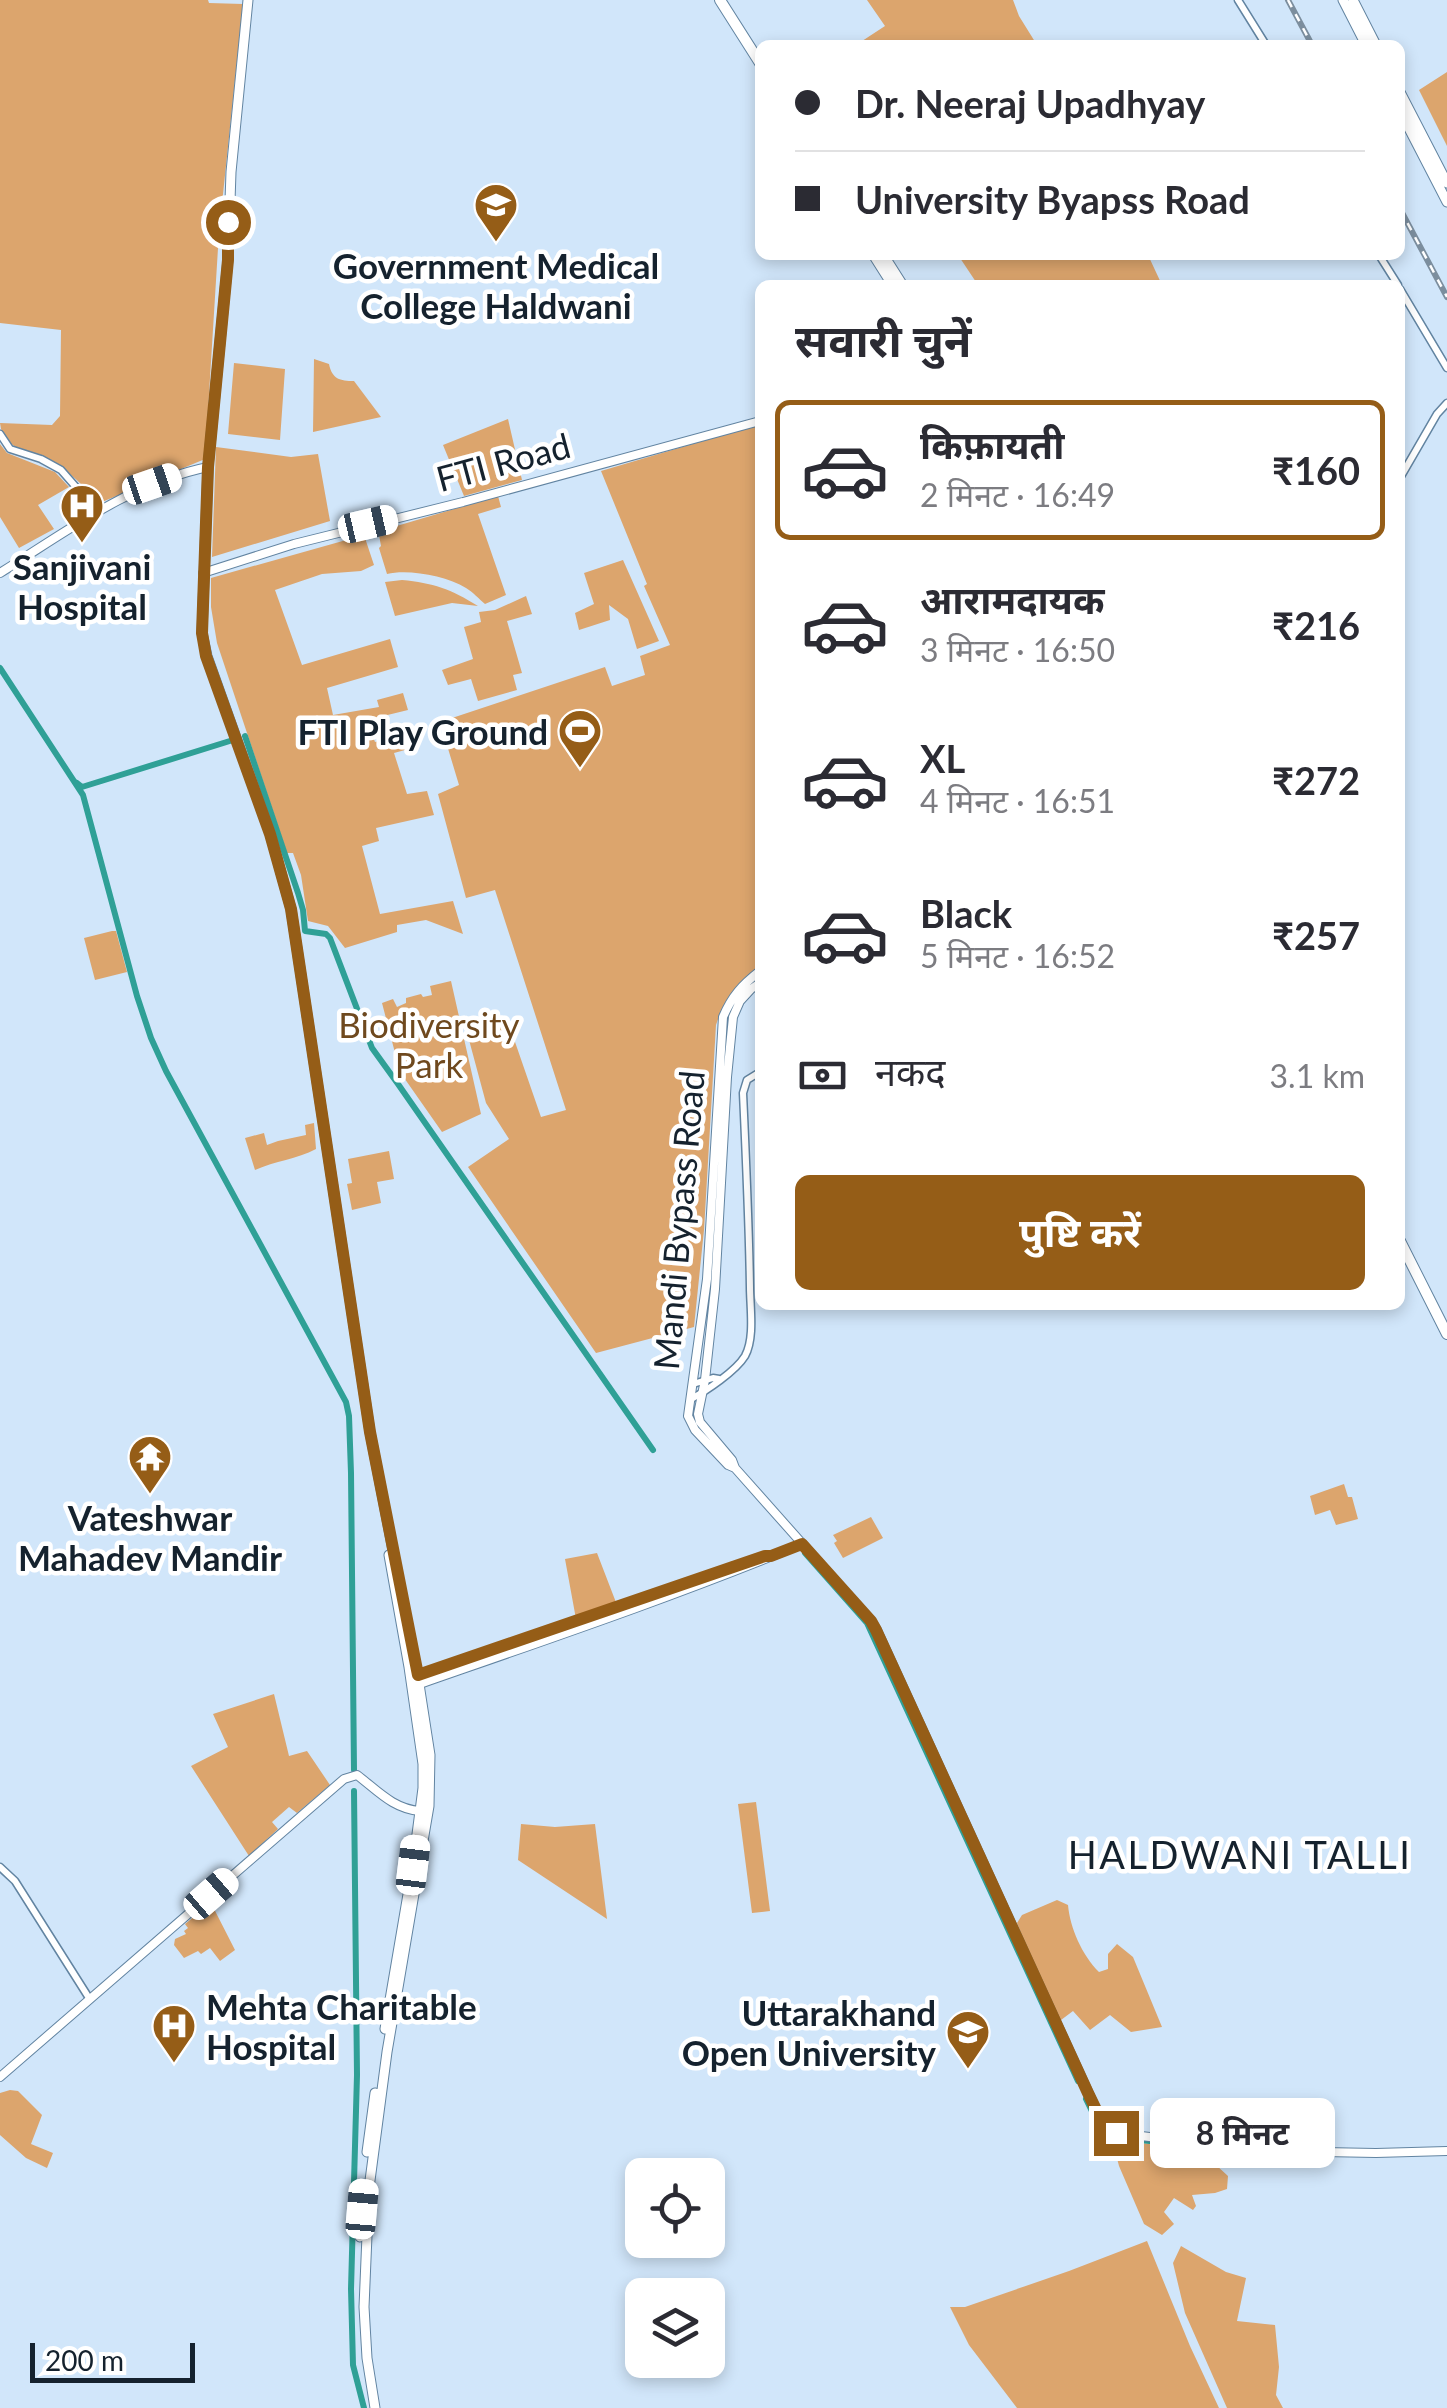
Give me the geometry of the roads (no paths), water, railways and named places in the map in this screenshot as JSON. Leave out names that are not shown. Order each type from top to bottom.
[{"type":"highway","points":[[720,0],[755,54]]},
{"type":"highway","points":[[1405,1251],[1447,1334]]},
{"type":"main road","points":[[248,0],[208,467],[201,619],[206,656],[270,834],[291,909],[376,1482],[426,1756],[424,1812],[372,2112],[362,2199],[358,2316],[362,2364],[372,2408]]},
{"type":"main road","points":[[1344,0],[1364,40]]},
{"type":"main road","points":[[1352,0],[1373,40]]},
{"type":"main road","points":[[1405,102],[1447,184]]},
{"type":"main road","points":[[1405,122],[1447,202]]},
{"type":"main road","name":"FTI Road","points":[[203,573],[294,544],[755,422]]},
{"type":"main road","points":[[0,573],[97,511],[152,484],[208,467]]},
{"type":"main road","points":[[192,470],[207,483]]},
{"type":"main road","name":"Mandi Bypass Road","points":[[735,1468],[691,1425],[688,1416],[707,1279],[722,1016],[730,998],[755,975]]},
{"type":"main road","name":"Mandi Bypass Road","points":[[755,986],[740,1001],[734,1017],[717,1271],[700,1422],[735,1468],[871,1621],[1103,2124],[1116,2133],[1267,2151],[1447,2151]]},
{"type":"main road","points":[[415,1680],[802,1544]]},
{"type":"main road","points":[[0,2076],[344,1779],[357,1774],[395,1805],[424,1812]]},
{"type":"street","points":[[1238,0],[1263,40]]},
{"type":"street","points":[[1405,297],[1447,368]]},
{"type":"street","points":[[1405,469],[1447,403]]},
{"type":"street","points":[[0,434],[10,449],[60,470],[97,511]]},
{"type":"street","points":[[691,1398],[703,1393],[744,1357],[750,1336],[750,1228],[743,1094],[747,1080],[755,1075]]},
{"type":"street","points":[[693,1384],[719,1379]]},
{"type":"street","points":[[0,1868],[16,1881],[89,1998]]},
{"type":"waterway","points":[[0,668],[83,795],[137,996],[166,1071],[346,1402],[351,1473],[354,1770]]},
{"type":"waterway","points":[[245,736],[298,893],[305,931],[330,938],[372,1048],[653,1450]]},
{"type":"waterway","points":[[77,783],[82,787],[233,740]]},
{"type":"waterway","points":[[805,1553],[867,1623],[1078,2081]]},
{"type":"waterway","points":[[354,1791],[357,2075],[351,2289],[353,2365],[364,2408]]},
{"type":"waterway","points":[[1086,2099],[1104,2136]]},
{"type":"waterway","points":[[1111,2137],[1179,2144]]},
{"type":"waterway","points":[[1211,2148],[1267,2155],[1328,2156]]},
{"type":"railway","points":[[1288,0],[1309,40]]},
{"type":"railway","points":[[1405,218],[1447,297]]},
{"type":"place","name":"Government Medical College Haldwani","points":[[496,243]]},
{"type":"place","name":"Sanjivani Hospital","points":[[82,544]]},
{"type":"place","name":"FTI Play Ground","points":[[580,769]]},
{"type":"place","name":"Vateshwar Mahadev Mandir","points":[[150,1495]]},
{"type":"place","name":"Mehta Charitable Hospital","points":[[174,2064]]},
{"type":"place","name":"Uttarakhand Open University","points":[[968,2070]]},
{"type":"district","name":"HALDWANI TALLI","points":[[1240,1854]]},
{"type":"park label","name":"Biodiversity Park","points":[[429,1044]]}]
